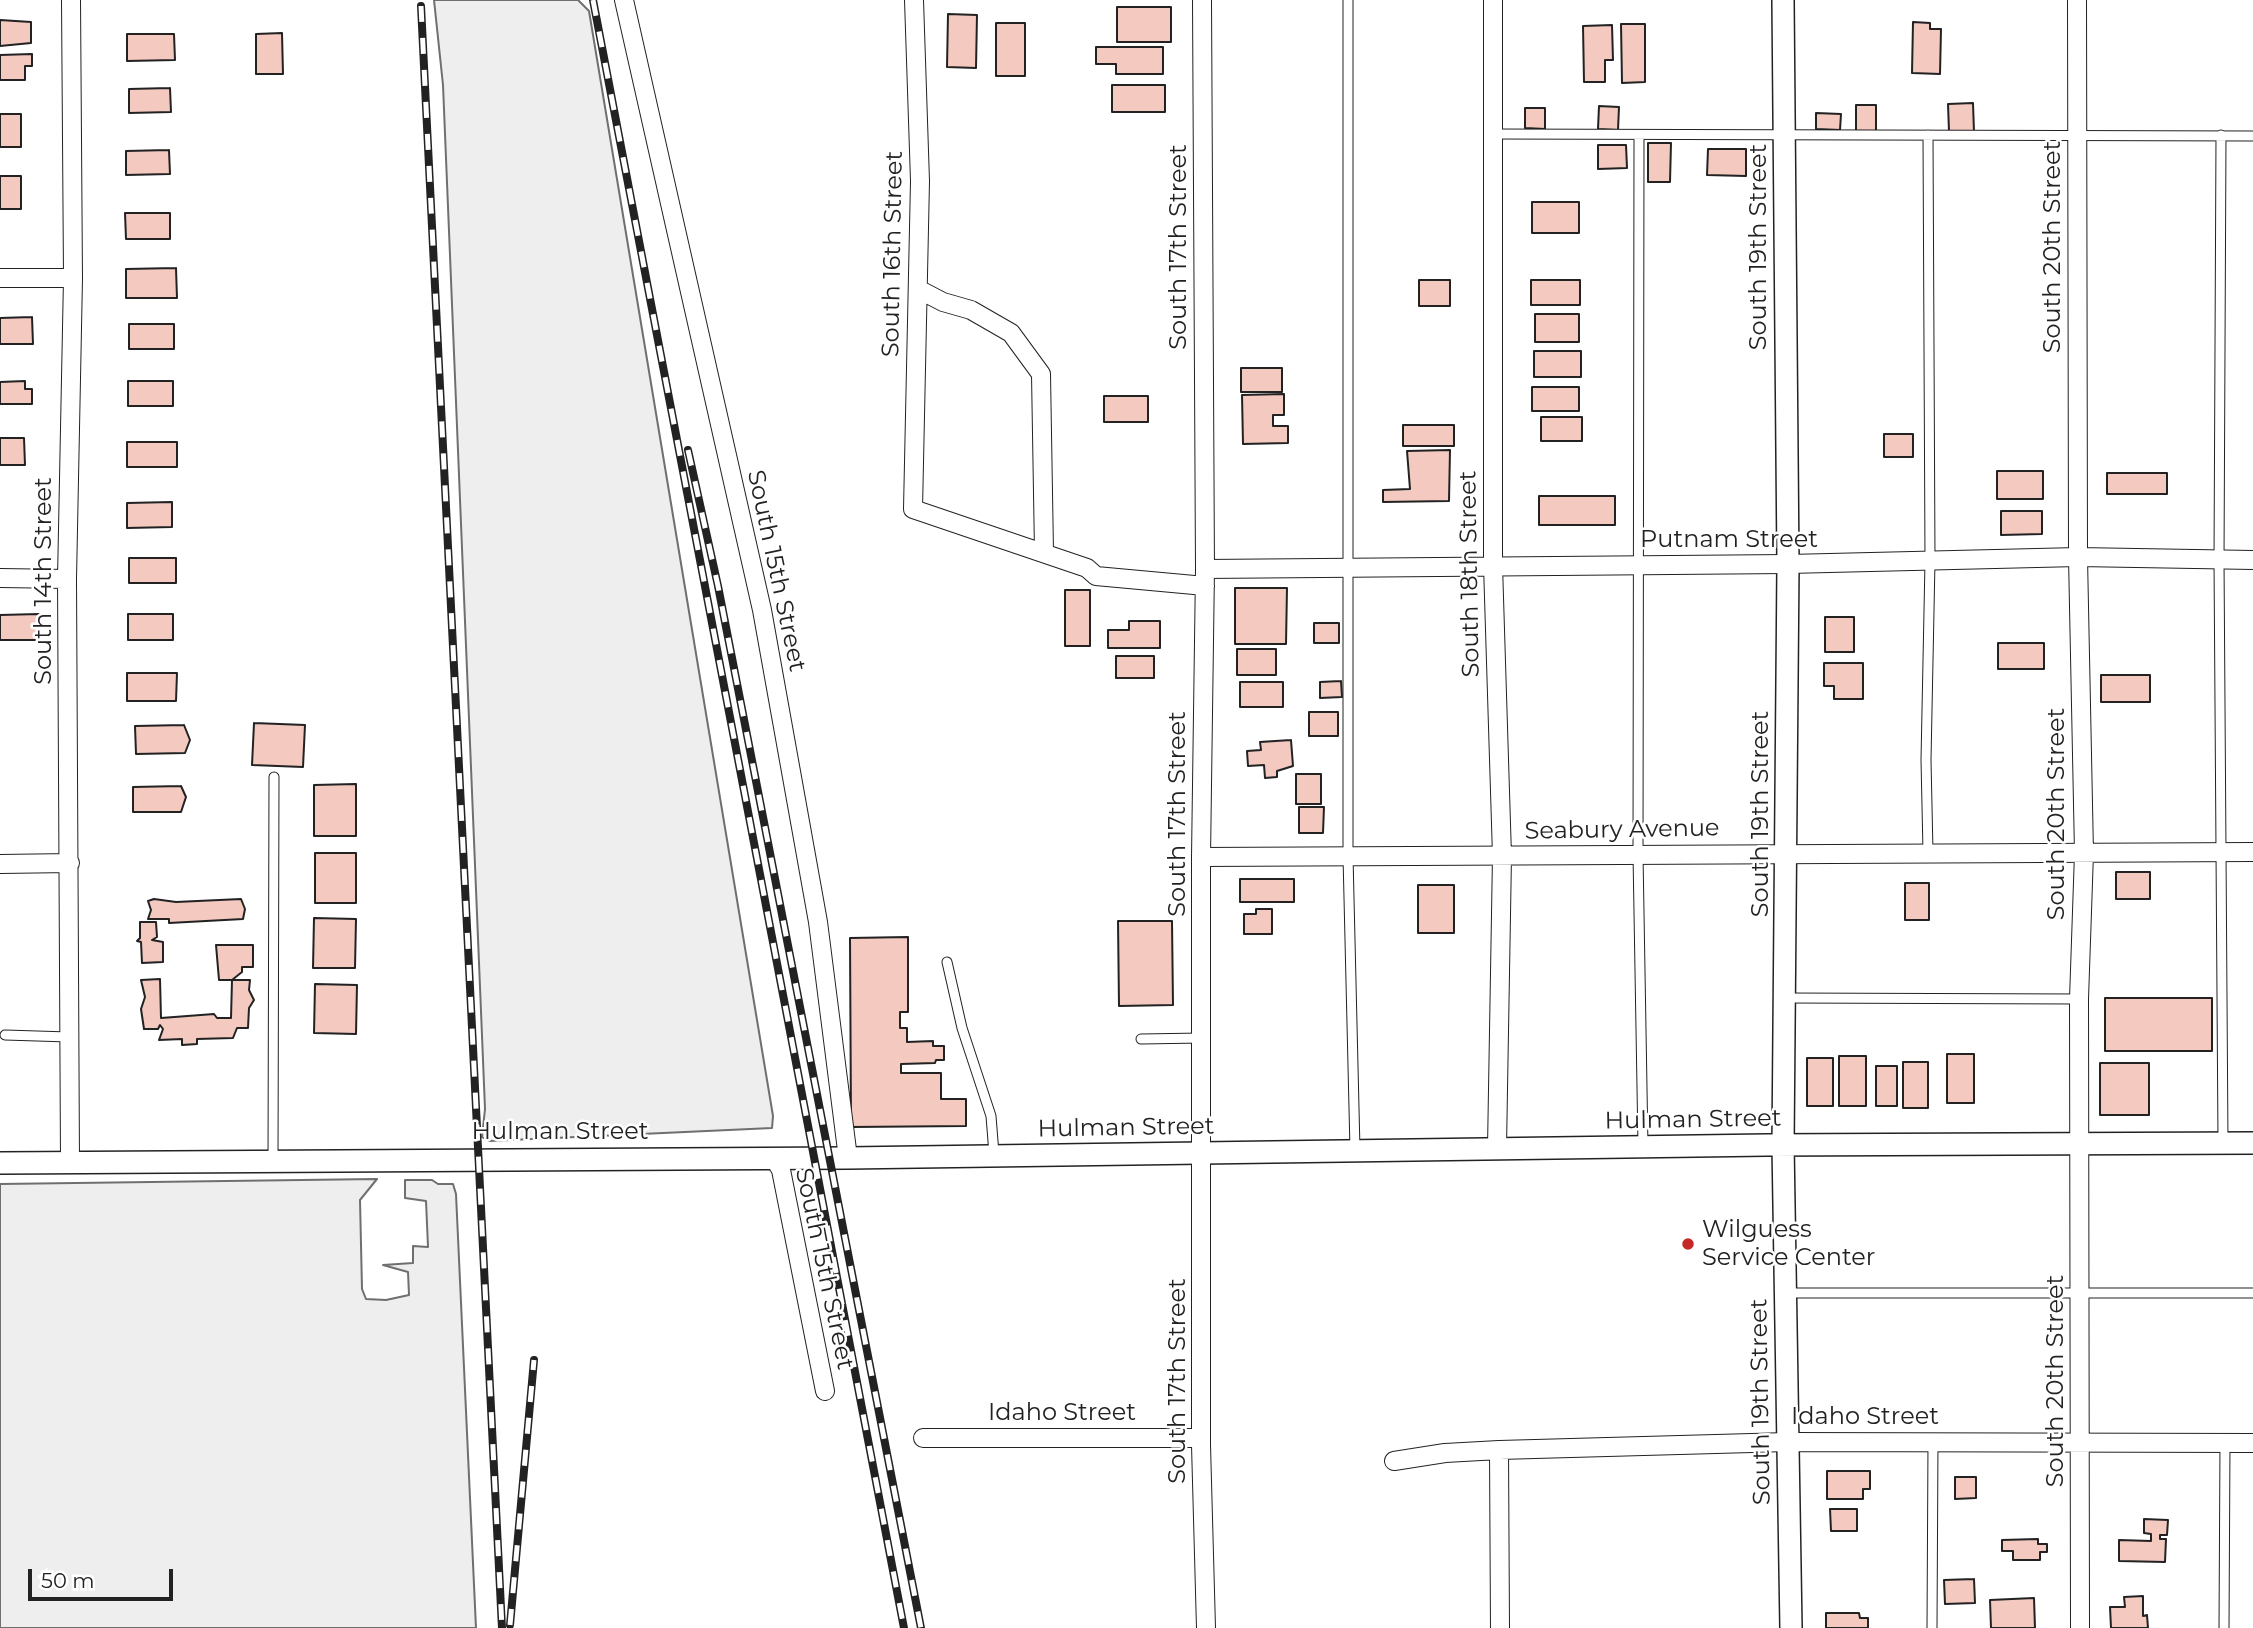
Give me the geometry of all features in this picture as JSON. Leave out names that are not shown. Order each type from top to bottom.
[{"type":"street","name":"South 14th Street","points":[[70,1162],[67,579],[73,278],[71,0]]},
{"type":"street","name":"South 15th Street","points":[[624,0],[762,610],[818,922],[848,1158]]},
{"type":"street","name":"South 16th Street","points":[[913,509],[920,181],[914,0]]},
{"type":"street","name":"South 17th Street","points":[[1202,0],[1205,578],[1201,857],[1201,1438],[1206,1628]]},
{"type":"street","name":"South 18th Street","points":[[1493,0],[1493,565],[1502,856],[1497,1148]]},
{"type":"street","name":"South 19th Street","points":[[1783,0],[1788,564],[1783,1145],[1791,1628]]},
{"type":"street","name":"South 20th Street","points":[[2077,0],[2078,557],[2084,853],[2079,999],[2080,1628]]},
{"type":"street","points":[[0,278],[73,278]]},
{"type":"street","points":[[918,289],[943,302],[971,310],[1011,333],[1041,374],[1044,552]]},
{"type":"street","name":"Putnam Street","points":[[913,509],[1044,552],[1087,568],[1096,576],[1205,578],[1350,567],[1493,565],[1788,564],[2078,557],[2253,560]]},
{"type":"street","points":[[0,578],[67,579]]},
{"type":"street","name":"Seabury Avenue","points":[[1201,857],[1787,852],[2253,852]]},
{"type":"street","points":[[0,864],[70,863]]},
{"type":"street","name":"Hulman Street","points":[[0,1163],[478,1157],[848,1158],[1643,1146],[2253,1143]]},
{"type":"street","name":"South 15th Street","points":[[774,1158],[781,1170],[825,1391]]},
{"type":"street","name":"Idaho Street","points":[[923,1438],[1201,1438]]},
{"type":"street","name":"Idaho Street","points":[[1394,1461],[1422,1455],[1499,1450],[1788,1442],[2253,1443]]},
{"type":"street","points":[[1499,1450],[1500,1628]]},
{"type":"lane","points":[[1348,0],[1348,856],[1355,1150]]},
{"type":"lane","points":[[1493,134],[2253,135]]},
{"type":"lane","points":[[1639,135],[1638,854],[1643,1146]]},
{"type":"lane","points":[[1928,135],[1928,852]]},
{"type":"lane","points":[[2221,135],[2219,559],[2223,1143]]},
{"type":"lane","points":[[273,1161],[274,777]]},
{"type":"lane","points":[[947,962],[962,1028],[991,1116],[994,1156]]},
{"type":"lane","points":[[1785,998],[2079,999]]},
{"type":"lane","points":[[5,1035],[70,1037]]},
{"type":"lane","points":[[1141,1039],[1202,1038]]},
{"type":"lane","points":[[1786,1293],[2253,1293]]},
{"type":"lane","points":[[1932,1628],[1933,1442]]},
{"type":"lane","points":[[2224,1628],[2225,1442]]},
{"type":"shaded area","points":[[434,0],[578,0],[589,11],[773,1116],[772,1128],[489,1141],[482,1137],[485,1109],[443,85]]},
{"type":"shaded area","points":[[377,1179],[360,1200],[362,1289],[366,1299],[386,1300],[409,1295],[408,1272],[383,1265],[413,1263],[413,1246],[428,1247],[426,1201],[405,1198],[405,1180],[432,1180],[438,1184],[453,1184],[456,1194],[476,1628],[0,1628],[0,1184]]},
{"type":"building","points":[[1117,7],[1171,7],[1171,42],[1117,42]]},
{"type":"building","points":[[948,14],[977,15],[976,68],[947,67]]},
{"type":"building","points":[[0,20],[31,22],[31,43],[0,46]]},
{"type":"building","points":[[1913,22],[1930,23],[1930,29],[1941,29],[1940,74],[1912,73]]},
{"type":"building","points":[[996,23],[1025,23],[1025,76],[996,76]]},
{"type":"building","points":[[1621,24],[1645,24],[1645,82],[1622,83]]},
{"type":"building","points":[[1612,25],[1613,60],[1605,60],[1605,82],[1584,82],[1583,26]]},
{"type":"building","points":[[282,33],[283,74],[256,74],[256,34]]},
{"type":"building","points":[[127,34],[174,34],[175,60],[127,61]]},
{"type":"building","points":[[1096,47],[1163,47],[1163,74],[1116,74],[1116,64],[1096,64]]},
{"type":"building","points":[[32,54],[32,66],[25,66],[25,80],[0,80],[0,55]]},
{"type":"building","points":[[1112,85],[1165,85],[1165,112],[1112,112]]},
{"type":"building","points":[[170,88],[171,112],[129,113],[129,89]]},
{"type":"building","points":[[1973,103],[1974,132],[1949,132],[1948,104]]},
{"type":"building","points":[[1856,105],[1876,105],[1876,131],[1856,131]]},
{"type":"building","points":[[1599,106],[1619,107],[1618,130],[1598,129]]},
{"type":"building","points":[[1525,108],[1545,108],[1545,129],[1525,128]]},
{"type":"building","points":[[1816,113],[1841,114],[1840,130],[1816,129]]},
{"type":"building","points":[[0,114],[21,114],[21,147],[0,147]]},
{"type":"building","points":[[1648,143],[1671,143],[1670,182],[1648,182]]},
{"type":"building","points":[[1598,145],[1626,145],[1627,168],[1598,169]]},
{"type":"building","points":[[1708,149],[1746,149],[1746,176],[1707,175]]},
{"type":"building","points":[[169,150],[170,174],[126,175],[126,151]]},
{"type":"building","points":[[0,176],[21,176],[21,209],[0,209]]},
{"type":"building","points":[[1532,202],[1579,202],[1579,233],[1532,233]]},
{"type":"building","points":[[125,213],[170,213],[170,239],[126,239]]},
{"type":"building","points":[[176,268],[177,298],[126,298],[126,269]]},
{"type":"building","points":[[1419,280],[1450,280],[1450,306],[1419,306]]},
{"type":"building","points":[[1531,280],[1580,280],[1580,305],[1531,305]]},
{"type":"building","points":[[1535,314],[1579,314],[1579,342],[1535,342]]},
{"type":"building","points":[[32,317],[33,344],[0,344],[0,318]]},
{"type":"building","points":[[129,324],[174,324],[174,349],[129,349]]},
{"type":"building","points":[[1534,351],[1581,351],[1581,377],[1534,377]]},
{"type":"building","points":[[1241,368],[1282,368],[1282,392],[1241,392]]},
{"type":"building","points":[[25,381],[25,389],[32,389],[32,404],[0,404],[0,382]]},
{"type":"building","points":[[128,381],[173,381],[173,406],[128,406]]},
{"type":"building","points":[[1532,387],[1579,387],[1579,411],[1532,411]]},
{"type":"building","points":[[1284,394],[1284,415],[1273,415],[1273,426],[1288,426],[1288,443],[1243,444],[1242,395]]},
{"type":"building","points":[[1104,396],[1148,396],[1148,422],[1104,422]]},
{"type":"building","points":[[1541,417],[1582,417],[1582,441],[1541,441]]},
{"type":"building","points":[[1403,425],[1454,425],[1454,446],[1403,446]]},
{"type":"building","points":[[1884,434],[1913,434],[1913,457],[1884,457]]},
{"type":"building","points":[[0,438],[24,438],[25,465],[0,465]]},
{"type":"building","points":[[127,442],[177,442],[177,467],[127,467]]},
{"type":"building","points":[[1450,450],[1449,501],[1383,502],[1383,490],[1410,489],[1407,451]]},
{"type":"building","points":[[1997,471],[2043,471],[2043,499],[1997,499]]},
{"type":"building","points":[[2107,473],[2167,473],[2167,494],[2107,494]]},
{"type":"building","points":[[1539,496],[1615,496],[1615,525],[1539,525]]},
{"type":"building","points":[[172,502],[172,527],[127,528],[127,503]]},
{"type":"building","points":[[2001,511],[2042,511],[2042,534],[2001,535]]},
{"type":"building","points":[[129,558],[176,558],[176,583],[129,583]]},
{"type":"building","points":[[1235,588],[1287,588],[1286,644],[1235,644]]},
{"type":"building","points":[[1065,590],[1090,590],[1090,646],[1065,646]]},
{"type":"building","points":[[39,614],[39,640],[0,640],[0,615]]},
{"type":"building","points":[[128,614],[173,614],[173,640],[128,640]]},
{"type":"building","points":[[1825,617],[1854,617],[1854,652],[1825,652]]},
{"type":"building","points":[[1129,621],[1160,621],[1160,648],[1108,648],[1108,630],[1129,630]]},
{"type":"building","points":[[1314,623],[1339,623],[1339,643],[1314,643]]},
{"type":"building","points":[[1998,643],[2044,643],[2044,669],[1998,669]]},
{"type":"building","points":[[1237,649],[1276,649],[1276,675],[1237,675]]},
{"type":"building","points":[[1116,656],[1154,656],[1154,678],[1116,678]]},
{"type":"building","points":[[1824,663],[1863,663],[1863,699],[1834,699],[1834,686],[1824,686]]},
{"type":"building","points":[[127,673],[177,673],[176,701],[127,701]]},
{"type":"building","points":[[2101,675],[2150,675],[2150,702],[2101,702]]},
{"type":"building","points":[[1341,681],[1342,697],[1320,698],[1320,682]]},
{"type":"building","points":[[1240,682],[1283,682],[1283,707],[1240,707]]},
{"type":"building","points":[[1309,712],[1338,712],[1338,736],[1309,736]]},
{"type":"building","points":[[254,723],[305,725],[303,767],[252,765]]},
{"type":"building","points":[[184,725],[190,740],[185,753],[136,754],[135,726]]},
{"type":"building","points":[[1291,740],[1293,766],[1277,771],[1277,777],[1265,778],[1264,765],[1248,766],[1247,751],[1261,750],[1260,742]]},
{"type":"building","points":[[1296,774],[1321,774],[1321,804],[1296,804]]},
{"type":"building","points":[[356,784],[356,836],[314,836],[314,785]]},
{"type":"building","points":[[181,786],[186,797],[181,812],[133,812],[133,787]]},
{"type":"building","points":[[1299,807],[1324,807],[1323,833],[1299,833]]},
{"type":"building","points":[[315,853],[356,853],[356,903],[315,903]]},
{"type":"building","points":[[2116,872],[2150,872],[2150,899],[2116,899]]},
{"type":"building","points":[[1240,879],[1294,879],[1294,902],[1240,902]]},
{"type":"building","points":[[1905,883],[1929,883],[1929,920],[1905,920]]},
{"type":"building","points":[[1418,885],[1454,885],[1454,933],[1418,933]]},
{"type":"building","points":[[154,899],[176,902],[241,899],[245,909],[243,919],[169,923],[169,919],[148,919],[151,910],[148,901]]},
{"type":"building","points":[[1256,909],[1272,909],[1272,934],[1244,934],[1244,914],[1256,914]]},
{"type":"building","points":[[314,918],[356,919],[355,968],[313,968]]},
{"type":"building","points":[[1118,921],[1172,921],[1173,1005],[1119,1006]]},
{"type":"building","points":[[140,922],[156,922],[157,937],[152,940],[163,942],[163,962],[142,963],[141,942],[137,941],[140,938]]},
{"type":"building","points":[[908,937],[908,1012],[900,1012],[900,1028],[907,1028],[907,1042],[933,1041],[933,1046],[944,1046],[944,1060],[936,1060],[935,1063],[901,1064],[901,1073],[941,1073],[941,1099],[966,1099],[966,1126],[851,1127],[850,938]]},
{"type":"building","points":[[216,945],[253,945],[253,967],[242,967],[242,972],[232,980],[219,980]]},
{"type":"building","points":[[160,979],[161,1018],[214,1014],[217,1018],[231,1018],[232,980],[250,980],[249,990],[254,1000],[249,1008],[248,1028],[237,1028],[233,1038],[197,1039],[197,1044],[182,1045],[182,1039],[159,1040],[163,1029],[160,1025],[158,1029],[144,1029],[141,1009],[145,997],[141,980]]},
{"type":"building","points":[[315,984],[357,985],[356,1034],[314,1033]]},
{"type":"building","points":[[2105,998],[2212,998],[2212,1051],[2105,1051]]},
{"type":"building","points":[[1947,1054],[1974,1054],[1974,1103],[1947,1103]]},
{"type":"building","points":[[1839,1056],[1866,1056],[1866,1106],[1839,1106]]},
{"type":"building","points":[[1807,1058],[1833,1058],[1833,1106],[1807,1106]]},
{"type":"building","points":[[1903,1062],[1928,1062],[1928,1108],[1903,1108]]},
{"type":"building","points":[[2100,1063],[2149,1063],[2149,1115],[2100,1115]]},
{"type":"building","points":[[1876,1066],[1897,1066],[1897,1106],[1876,1106]]},
{"type":"building","points":[[1827,1471],[1870,1471],[1870,1489],[1863,1489],[1863,1499],[1827,1499]]},
{"type":"building","points":[[1955,1477],[1976,1477],[1976,1498],[1955,1499]]},
{"type":"building","points":[[1830,1509],[1857,1509],[1857,1531],[1831,1531]]},
{"type":"building","points":[[2144,1519],[2168,1520],[2167,1535],[2160,1535],[2160,1539],[2166,1539],[2165,1562],[2119,1561],[2119,1540],[2151,1541],[2151,1534],[2144,1533]]},
{"type":"building","points":[[2038,1539],[2038,1544],[2047,1544],[2047,1552],[2040,1552],[2040,1560],[2013,1560],[2013,1551],[2002,1551],[2002,1540]]},
{"type":"building","points":[[1974,1579],[1975,1603],[1945,1604],[1944,1580]]},
{"type":"building","points":[[2143,1596],[2143,1616],[2147,1615],[2148,1628],[2111,1628],[2110,1607],[2125,1607],[2124,1597]]},
{"type":"building","points":[[2034,1598],[2035,1628],[1991,1628],[1990,1600]]},
{"type":"building","points":[[1826,1613],[1859,1613],[1860,1618],[1868,1618],[1868,1628],[1826,1628]]},
{"type":"railway","points":[[593,0],[904,1628]]},
{"type":"railway","points":[[421,6],[502,1628]]},
{"type":"railway","points":[[688,450],[718,586],[921,1628]]},
{"type":"railway","points":[[510,1625],[534,1360]]},
{"type":"place","name":"Wilguess Service Center","points":[[1688,1244]]}]
